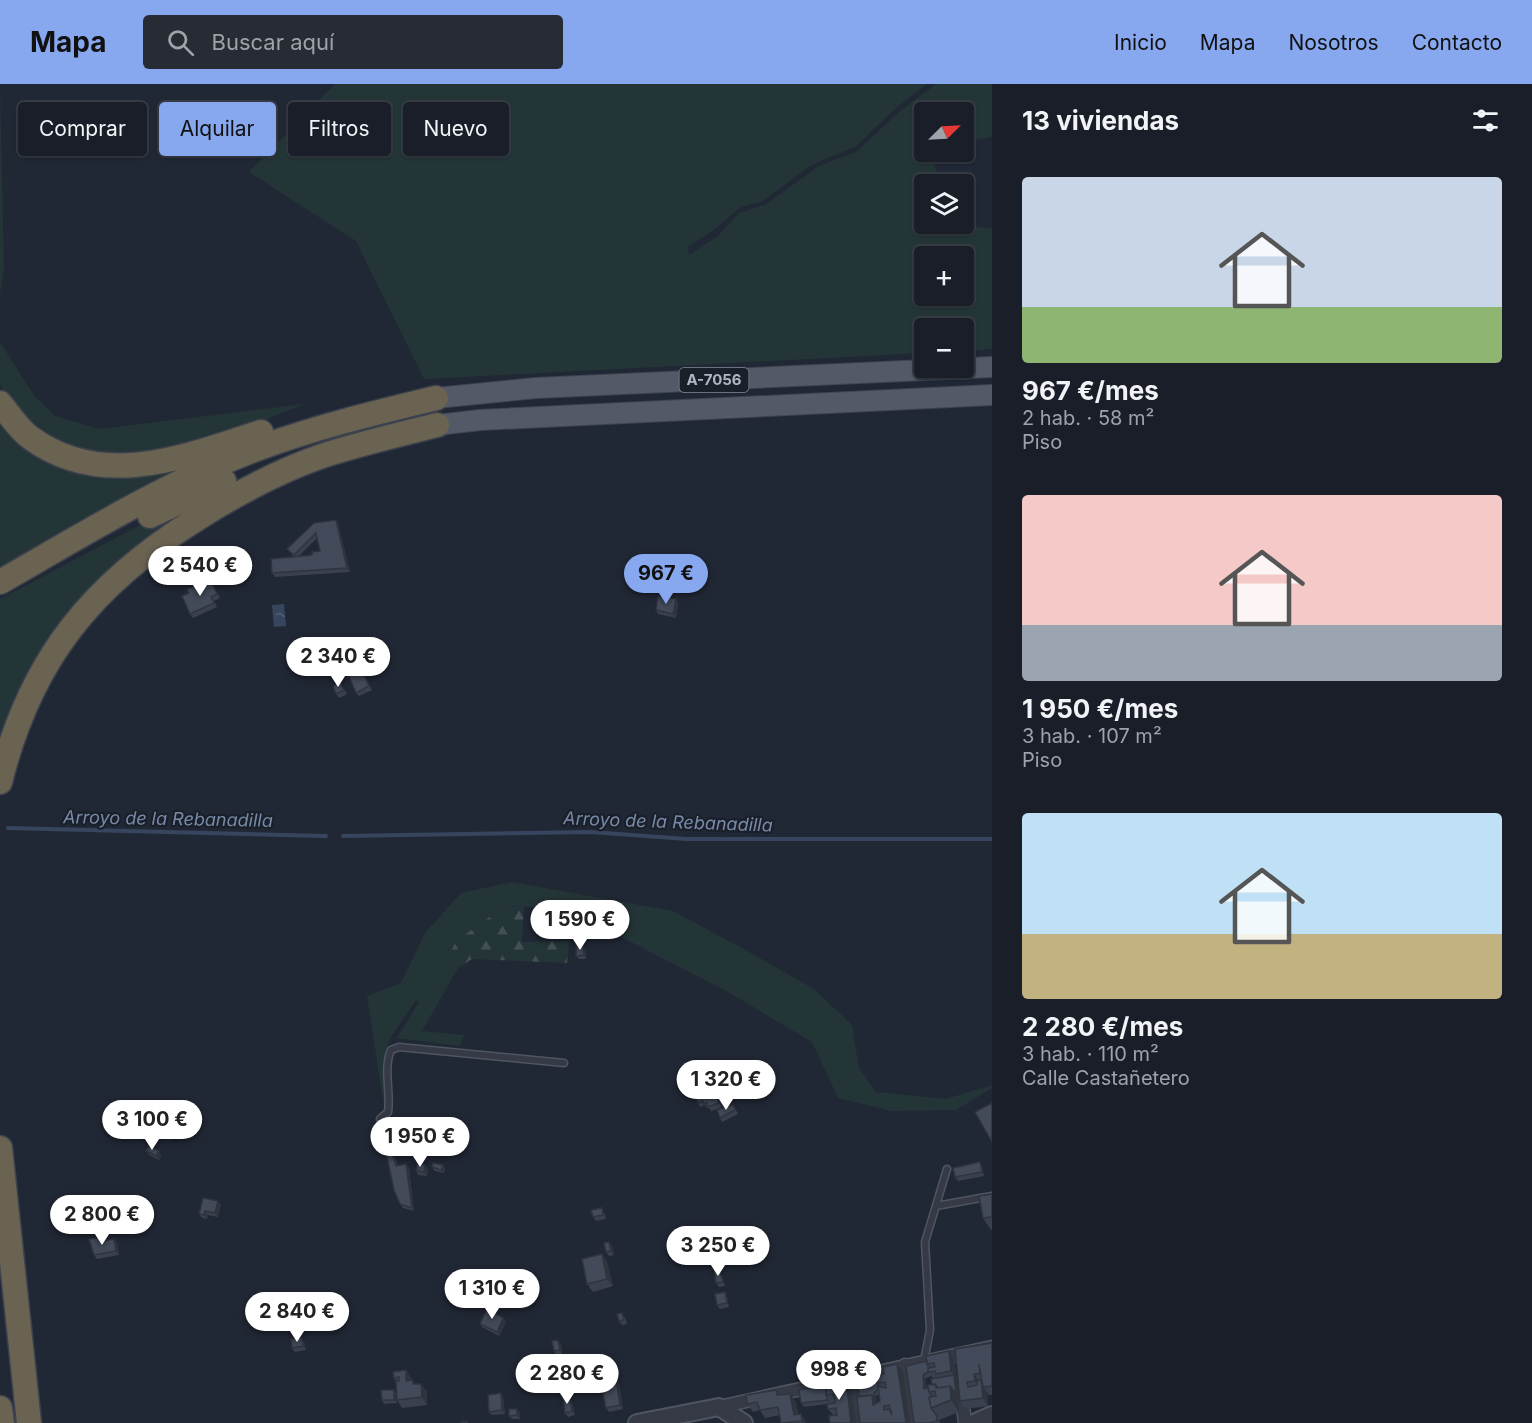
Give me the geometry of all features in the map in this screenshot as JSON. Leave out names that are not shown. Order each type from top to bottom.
[{"type":"highway","points":[[0,404],[29,437],[73,461],[125,466],[169,461],[299,419],[376,403],[436,398]]},
{"type":"highway","points":[[0,582],[110,518],[177,483],[249,452],[303,432],[436,398]]},
{"type":"highway","points":[[0,592],[165,508],[256,466],[311,448],[380,431],[437,425]]},
{"type":"highway","points":[[0,782],[12,740],[39,678],[68,632],[102,590],[149,550],[231,497],[291,469],[319,458],[437,425]]},
{"type":"highway","points":[[0,1148],[29,1423]]},
{"type":"highway","points":[[0,1409],[2,1423]]},
{"type":"main road","name":"A-7056","points":[[436,398],[536,388],[992,367]]},
{"type":"main road","name":"A-7056","points":[[437,425],[480,420],[992,395]]},
{"type":"street","points":[[637,1423],[924,1361],[959,1365],[992,1347]]},
{"type":"street","points":[[905,1365],[913,1423]]},
{"type":"street","points":[[959,1365],[965,1423]]},
{"type":"street","points":[[855,1377],[861,1423]]},
{"type":"street","points":[[719,1407],[744,1423]]},
{"type":"street","points":[[974,1423],[992,1415]]},
{"type":"lane","points":[[380,1119],[388,1112],[390,1099],[387,1059],[391,1050],[399,1047],[564,1064]]},
{"type":"lane","points":[[924,1361],[930,1330],[925,1242],[948,1169]]},
{"type":"lane","points":[[936,1206],[992,1196]]},
{"type":"green space","points":[[0,84],[4,270],[0,294]]},
{"type":"green space","points":[[335,84],[927,84],[896,108],[855,147],[811,165],[763,201],[741,207],[714,230],[687,247],[689,255],[718,236],[739,213],[765,205],[819,166],[856,152],[899,112],[936,84],[992,84],[992,137],[974,140],[974,102],[914,102],[914,162],[934,162],[937,174],[914,174],[914,234],[974,234],[974,227],[992,228],[992,349],[974,350],[974,318],[914,318],[914,354],[424,379],[356,241],[249,172],[265,156],[276,156],[276,144],[288,132],[288,156],[391,156],[391,102],[317,102]]},
{"type":"green space","points":[[0,342],[35,397],[55,416],[100,429],[304,404],[239,430],[169,451],[134,455],[100,453],[67,443],[36,424],[10,401],[0,383]]},
{"type":"green space","points":[[0,421],[44,456],[206,455],[0,574]]},
{"type":"green space","points":[[250,475],[97,587],[0,754],[0,599],[165,512]]},
{"type":"green space","points":[[512,882],[673,911],[814,989],[852,1025],[859,1068],[876,1092],[946,1099],[992,1085],[992,1088],[956,1110],[892,1111],[838,1098],[812,1042],[728,992],[604,928],[606,922],[559,908],[505,906],[448,958],[458,968],[422,1031],[464,1035],[460,1046],[397,1038],[419,1002],[416,1000],[391,1037],[385,1054],[386,1106],[384,1106],[367,996],[401,983],[425,933],[461,893]]},
{"type":"green space","points":[[505,906],[524,907],[522,942],[569,941],[567,963],[472,959],[458,968],[448,958],[456,941]]},
{"type":"water","points":[[284,604],[286,626],[274,627],[272,605]]},
{"type":"building","points":[[336,520],[347,568],[272,573],[271,559],[312,555],[312,552],[320,551],[316,533],[294,555],[287,549],[314,523]]},
{"type":"building","points":[[211,581],[217,594],[211,597],[214,603],[190,614],[182,596],[189,593],[187,589]]},
{"type":"building","points":[[658,596],[676,599],[673,614],[656,610]]},
{"type":"building","points":[[348,651],[351,658],[344,661],[341,654]]},
{"type":"building","points":[[361,668],[369,686],[356,693],[348,674]]},
{"type":"building","points":[[340,682],[344,690],[336,694],[333,686]]},
{"type":"building","points":[[537,919],[564,919],[564,933],[537,933]]},
{"type":"building","points":[[576,946],[583,946],[584,955],[576,956]]},
{"type":"building","points":[[712,1084],[719,1103],[708,1107],[703,1101],[698,1103],[693,1091]]},
{"type":"building","points":[[992,1103],[992,1142],[975,1112]]},
{"type":"building","points":[[733,1104],[735,1110],[720,1118],[717,1110]]},
{"type":"building","points":[[155,1105],[173,1107],[172,1117],[154,1115]]},
{"type":"building","points":[[386,1120],[391,1120],[391,1126],[386,1126]]},
{"type":"building","points":[[164,1129],[170,1130],[168,1136],[163,1135]]},
{"type":"building","points":[[149,1146],[159,1151],[156,1156],[146,1151]]},
{"type":"building","points":[[392,1151],[396,1166],[406,1164],[412,1208],[400,1204],[394,1190],[386,1152]]},
{"type":"building","points":[[980,1162],[982,1172],[955,1177],[953,1168]]},
{"type":"building","points":[[433,1163],[443,1165],[441,1170],[432,1167]]},
{"type":"building","points":[[417,1164],[425,1165],[424,1172],[416,1171]]},
{"type":"building","points":[[992,1194],[992,1217],[983,1218],[979,1196]]},
{"type":"building","points":[[203,1198],[218,1201],[215,1213],[205,1211],[204,1215],[199,1214]]},
{"type":"building","points":[[602,1208],[603,1215],[593,1217],[591,1210]]},
{"type":"building","points":[[101,1237],[102,1241],[114,1239],[116,1251],[94,1255],[89,1239]]},
{"type":"building","points":[[609,1242],[611,1251],[606,1252],[604,1243]]},
{"type":"building","points":[[602,1254],[607,1279],[587,1284],[582,1259]]},
{"type":"building","points":[[720,1271],[723,1282],[716,1283],[714,1272]]},
{"type":"building","points":[[725,1292],[727,1303],[717,1305],[715,1294]]},
{"type":"building","points":[[488,1307],[503,1318],[497,1332],[480,1324]]},
{"type":"building","points":[[622,1313],[624,1320],[619,1321],[617,1314]]},
{"type":"building","points":[[302,1338],[303,1346],[292,1348],[291,1339]]},
{"type":"building","points":[[558,1340],[560,1350],[554,1351],[552,1341]]},
{"type":"building","points":[[992,1343],[992,1386],[983,1387],[979,1364],[980,1373],[974,1374],[975,1381],[967,1382],[968,1387],[977,1385],[977,1381],[981,1380],[983,1398],[960,1401],[955,1349]]},
{"type":"building","points":[[949,1351],[951,1371],[936,1374],[935,1371],[928,1372],[928,1368],[935,1367],[934,1363],[927,1364],[926,1356]]},
{"type":"building","points":[[553,1355],[554,1359],[558,1359],[561,1381],[540,1382],[539,1372],[543,1372],[540,1357]]},
{"type":"building","points":[[822,1359],[828,1360],[826,1368],[819,1365]]},
{"type":"building","points":[[927,1361],[929,1368],[928,1372],[923,1375],[924,1389],[928,1388],[932,1396],[929,1397],[931,1408],[937,1416],[937,1421],[914,1423],[906,1366]]},
{"type":"building","points":[[609,1363],[617,1368],[613,1375],[606,1370]]},
{"type":"building","points":[[897,1364],[906,1423],[860,1423],[857,1397],[872,1395],[873,1405],[880,1401],[878,1386],[886,1388],[885,1382],[877,1383],[876,1376],[884,1374],[883,1367]],"holes":[[[889,1405],[892,1415],[889,1409],[884,1410],[884,1406]]]},
{"type":"building","points":[[819,1365],[820,1371],[815,1372],[813,1366]]},
{"type":"building","points":[[406,1370],[406,1381],[413,1380],[413,1384],[421,1384],[422,1397],[397,1400],[396,1381],[399,1381],[399,1377],[394,1378],[393,1372]]},
{"type":"building","points":[[877,1372],[879,1386],[874,1393],[875,1399],[872,1395],[859,1396],[857,1377],[861,1376],[862,1386],[871,1384],[870,1374]]},
{"type":"building","points":[[954,1375],[956,1393],[950,1386],[938,1388],[935,1384],[932,1385],[931,1379]]},
{"type":"building","points":[[846,1379],[851,1423],[830,1423],[829,1416],[837,1415],[836,1408],[828,1409],[827,1404],[835,1403],[834,1394],[826,1395],[827,1386],[824,1380]]},
{"type":"building","points":[[616,1380],[620,1405],[606,1408],[601,1384]]},
{"type":"building","points":[[935,1384],[936,1388],[950,1386],[951,1400],[931,1408],[929,1397],[936,1396],[935,1391],[929,1392],[928,1385]]},
{"type":"building","points":[[825,1385],[828,1400],[801,1403],[799,1390]]},
{"type":"building","points":[[381,1390],[394,1390],[394,1400],[382,1400]]},
{"type":"building","points":[[776,1390],[777,1395],[790,1394],[794,1415],[801,1414],[802,1421],[781,1423],[778,1407],[760,1410],[757,1402],[747,1404],[746,1395]]},
{"type":"building","points":[[501,1393],[502,1410],[489,1412],[488,1395]]},
{"type":"building","points":[[570,1398],[572,1411],[565,1413],[563,1399]]},
{"type":"building","points":[[509,1409],[517,1409],[517,1415],[509,1416]]},
{"type":"waterway","name":"Arroyo de la Rebanadilla","points":[[8,828],[326,836]]},
{"type":"waterway","name":"Arroyo de la Rebanadilla","points":[[343,836],[591,832],[686,839],[992,839]]}]
